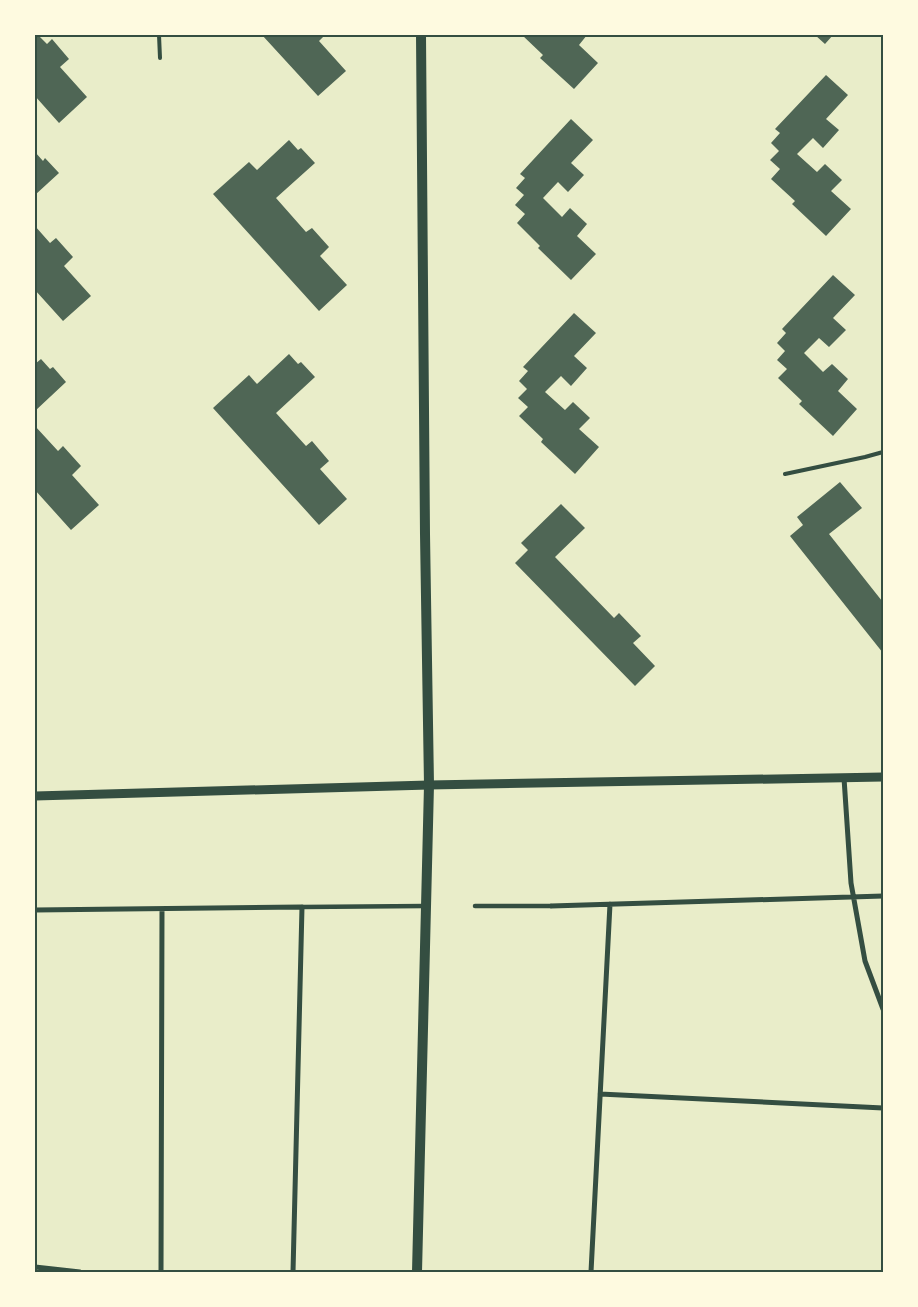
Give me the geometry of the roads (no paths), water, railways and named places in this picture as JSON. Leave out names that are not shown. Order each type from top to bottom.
[{"type":"main road","points":[[417,1272],[429,785],[421,35]]},
{"type":"street","points":[[35,796],[429,785],[883,777]]},
{"type":"street","points":[[844,778],[851,883],[865,962],[883,1009]]},
{"type":"street","points":[[475,906],[551,906],[883,896]]},
{"type":"street","points":[[591,1272],[610,904]]},
{"type":"street","points":[[35,910],[426,906]]},
{"type":"street","points":[[293,1272],[302,907]]},
{"type":"street","points":[[161,1272],[162,909]]},
{"type":"street","points":[[600,1094],[883,1108]]},
{"type":"street","points":[[35,1267],[80,1272]]},
{"type":"lane","points":[[159,35],[160,58]]},
{"type":"lane","points":[[785,474],[883,452]]}]
